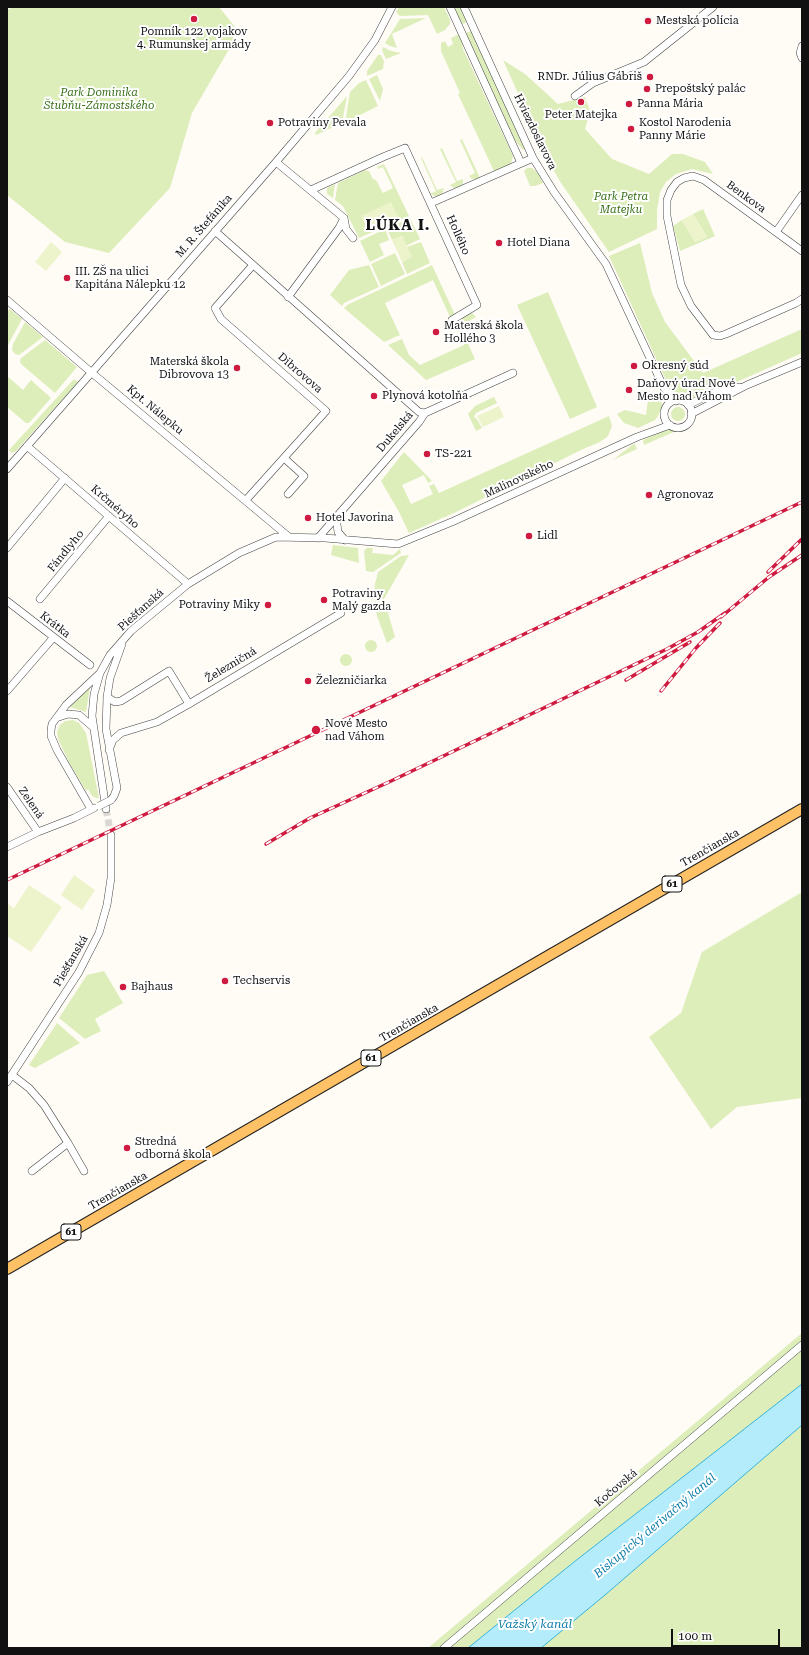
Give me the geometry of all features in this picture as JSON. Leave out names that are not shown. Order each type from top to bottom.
[{"type":"main road","name":"Trenčianska","points":[[7,1269],[802,809]]},
{"type":"street","name":"M. R. Štefánika","points":[[7,469],[276,162],[349,76],[376,40],[391,7]]},
{"type":"street","points":[[450,7],[521,163]]},
{"type":"street","name":"Hviezdoslavova","points":[[464,7],[532,155],[554,192],[606,264],[664,388],[676,401]]},
{"type":"street","points":[[575,96],[593,83],[644,62],[713,7]]},
{"type":"street","points":[[802,46],[800,53],[802,58]]},
{"type":"street","name":"Hollého","points":[[311,190],[406,148],[477,305],[452,320]]},
{"type":"street","points":[[431,203],[521,163],[532,155]]},
{"type":"street","points":[[276,162],[344,218],[346,229],[352,238]]},
{"type":"street","name":"Benkova","points":[[802,251],[704,180],[693,176],[684,178],[677,182],[671,190],[667,200],[667,216],[684,296],[713,335],[720,336],[802,299]]},
{"type":"street","points":[[776,232],[802,195]]},
{"type":"street","points":[[288,297],[339,228],[344,218]]},
{"type":"street","points":[[214,231],[419,412],[425,413]]},
{"type":"street","name":"Dibrovova","points":[[246,500],[326,411],[221,319],[215,308],[253,265]]},
{"type":"street","name":"Kpt. Nálepku","points":[[7,300],[289,537]]},
{"type":"street","points":[[691,414],[747,385],[800,362]]},
{"type":"street","name":"Dukelská","points":[[318,538],[419,422],[425,413],[513,373]]},
{"type":"street","points":[[688,405],[715,392],[747,385]]},
{"type":"street","name":"Hviezdoslavova","points":[[664,388],[666,407]]},
{"type":"street","points":[[676,401],[684,402],[688,405],[691,414],[690,421],[684,426],[677,428],[670,425],[666,421],[664,415],[666,407],[670,403],[676,401]]},
{"type":"street","name":"Malinovského","points":[[648,432],[664,415]]},
{"type":"street","name":"Malinovského","points":[[398,544],[454,521],[648,432],[670,425]]},
{"type":"street","name":"Krčméryho","points":[[27,446],[188,584]]},
{"type":"street","points":[[284,458],[304,476],[288,494]]},
{"type":"street","points":[[7,548],[65,478]]},
{"type":"street","name":"Fándlyho","points":[[40,599],[108,516]]},
{"type":"street","points":[[336,517],[338,532],[345,540]]},
{"type":"street","name":"Piešťanská","points":[[106,809],[93,727],[94,694],[100,673],[110,655],[143,620],[188,584],[221,563],[255,545],[276,537],[318,538],[398,544]]},
{"type":"street","name":"Krátka","points":[[7,601],[53,638],[90,665]]},
{"type":"street","name":"Železničná","points":[[109,750],[113,740],[117,736],[130,729],[157,722],[341,613]]},
{"type":"street","points":[[7,691],[53,638]]},
{"type":"street","points":[[7,847],[38,832],[74,818],[111,800],[114,796],[117,788],[106,729],[107,697],[110,678],[122,642]]},
{"type":"street","points":[[107,697],[115,702],[121,701],[169,671],[188,704]]},
{"type":"street","points":[[91,809],[65,765],[51,736],[52,724],[59,717],[66,705],[100,673]]},
{"type":"street","points":[[59,717],[68,714],[79,715],[93,727]]},
{"type":"street","name":"Zelená","points":[[8,791],[38,832]]},
{"type":"street","name":"Piešťanská","points":[[7,1082],[79,972],[99,933],[111,885],[111,835]]},
{"type":"street","points":[[12,1075],[29,1088],[44,1105],[84,1171]]},
{"type":"street","points":[[32,1171],[68,1143]]},
{"type":"street","name":"Kočovská","points":[[444,1648],[802,1345]]},
{"type":"green space","name":"Park Dominika Štubňu-Zámostského","points":[[13,7],[219,7],[239,32],[192,113],[170,188],[109,253],[65,242],[7,195],[7,10]]},
{"type":"green space","points":[[399,7],[444,7],[450,20],[450,24],[445,30],[437,34],[428,15],[400,16],[396,12]]},
{"type":"green space","points":[[454,7],[460,7],[467,22],[461,25]]},
{"type":"green space","points":[[426,18],[392,34],[397,48],[385,43],[400,19]]},
{"type":"green space","points":[[471,31],[526,147],[524,150],[510,134],[466,33]]},
{"type":"green space","points":[[459,34],[462,39],[463,49],[513,156],[511,164],[494,171],[458,94],[460,93],[441,51],[441,43],[445,41],[448,47],[453,44],[451,38]]},
{"type":"green space","points":[[383,47],[391,51],[401,53],[386,59],[382,50]]},
{"type":"green space","points":[[378,55],[381,55],[384,61],[383,69],[367,76],[367,71]]},
{"type":"green space","name":"Park Petra Matejku","points":[[503,60],[525,74],[558,104],[585,97],[590,111],[585,129],[612,159],[649,174],[672,154],[683,154],[705,162],[713,174],[692,169],[676,174],[666,182],[660,192],[657,210],[657,229],[609,252],[561,183],[550,164]]},
{"type":"green space","points":[[377,75],[383,89],[380,101],[369,79]]},
{"type":"green space","points":[[366,80],[378,106],[348,121],[346,117],[350,92],[359,83]]},
{"type":"green space","points":[[347,96],[342,123],[316,135],[315,133]]},
{"type":"green space","points":[[462,139],[480,178],[472,179],[469,176],[475,173],[460,140]]},
{"type":"green space","points":[[442,148],[457,181],[463,179],[463,184],[461,186],[454,188],[450,185],[456,182],[440,149]]},
{"type":"green space","points":[[422,157],[437,190],[444,188],[442,194],[437,197],[430,194],[436,191],[421,158]]},
{"type":"green space","points":[[384,164],[409,216],[359,238],[343,206],[335,200],[338,183],[365,170],[369,171],[383,193],[393,188],[383,167],[378,169],[377,167]]},
{"type":"green space","points":[[527,168],[532,168],[538,173],[543,183],[530,186],[524,171]]},
{"type":"green space","points":[[335,184],[333,198],[327,194],[327,188]]},
{"type":"green space","points":[[391,202],[398,217],[368,231],[361,216]]},
{"type":"green space","points":[[703,209],[715,236],[680,251],[673,226],[682,220],[695,242],[707,237],[693,214]]},
{"type":"green space","points":[[693,214],[707,237],[695,242],[682,220]]},
{"type":"green space","points":[[410,218],[420,239],[406,246],[402,236],[392,240],[387,229]]},
{"type":"green space","points":[[385,229],[389,240],[379,244],[384,255],[370,262],[360,241]]},
{"type":"green space","points":[[402,236],[412,257],[402,262],[392,240]]},
{"type":"green space","points":[[51,242],[62,252],[46,271],[35,262]]},
{"type":"green space","points":[[421,242],[430,263],[407,274],[402,262],[411,257],[407,247]]},
{"type":"green space","points":[[640,243],[652,293],[665,322],[703,373],[802,329],[802,353],[694,401],[677,396],[670,389],[609,256]]},
{"type":"green space","points":[[395,253],[405,274],[381,286],[371,264]]},
{"type":"green space","points":[[369,265],[379,287],[344,303],[342,306],[330,295],[349,270]]},
{"type":"green space","points":[[432,265],[456,317],[451,319],[433,280],[385,303],[400,335],[384,342],[344,308],[347,305]]},
{"type":"green space","points":[[548,292],[597,407],[570,419],[517,305]]},
{"type":"green space","points":[[10,309],[22,319],[7,347],[7,312]]},
{"type":"green space","points":[[472,313],[476,317],[464,324],[461,318]]},
{"type":"green space","points":[[457,320],[475,359],[426,380],[388,345],[402,339],[409,355],[420,365],[464,345],[453,322]]},
{"type":"green space","points":[[25,322],[43,337],[19,355],[15,354],[12,350],[13,344]]},
{"type":"green space","points":[[45,340],[77,367],[55,393],[21,364],[20,361],[21,358]]},
{"type":"green space","points":[[7,376],[23,390],[31,380],[51,398],[29,423],[26,423],[7,407]]},
{"type":"green space","points":[[74,379],[78,382],[16,451],[12,453],[9,450]]},
{"type":"green space","points":[[661,394],[662,406],[658,416],[655,420],[638,428],[624,423],[617,414],[625,410],[646,415],[648,400]]},
{"type":"green space","points":[[494,397],[497,403],[476,413],[474,417],[477,419],[482,428],[476,431],[468,414],[475,406]]},
{"type":"green space","points":[[499,406],[504,417],[483,427],[477,416]]},
{"type":"green space","points":[[675,407],[681,407],[685,411],[685,417],[681,421],[675,421],[671,417],[671,411]]},
{"type":"green space","points":[[609,416],[612,426],[608,436],[600,442],[456,512],[409,533],[381,481],[404,452],[432,481],[428,483],[424,475],[402,485],[411,504],[433,494],[429,486],[434,484],[439,493]]},
{"type":"green space","points":[[663,431],[676,431],[644,445],[643,440]]},
{"type":"green space","points":[[635,444],[637,449],[613,460],[632,445]]},
{"type":"green space","points":[[333,545],[358,548],[359,563],[331,555]]},
{"type":"green space","points":[[367,548],[373,548],[372,553],[393,555],[400,549],[401,553],[373,572],[366,571],[364,551]]},
{"type":"green space","points":[[409,555],[384,599],[395,637],[387,643],[377,616],[374,596],[378,572],[401,556]]},
{"type":"green space","points":[[373,640],[376,641],[376,651],[369,652],[366,651],[365,644],[366,641]]},
{"type":"green space","points":[[348,654],[351,655],[351,665],[344,666],[341,665],[340,658],[341,655]]},
{"type":"green space","points":[[90,687],[86,712],[70,707]]},
{"type":"green space","points":[[73,720],[79,723],[86,733],[99,798],[92,796],[88,789],[86,791],[70,764],[58,739],[57,732],[60,725],[65,721]]},
{"type":"green space","points":[[74,875],[95,890],[82,910],[61,895]]},
{"type":"green space","points":[[29,885],[62,907],[31,952],[7,936],[7,903],[14,908]]},
{"type":"green space","points":[[802,892],[802,1098],[737,1107],[711,1129],[649,1037],[681,1013],[702,952]]},
{"type":"green space","points":[[104,971],[123,1003],[95,1019],[101,1031],[85,1039],[59,1018],[87,975]]},
{"type":"green space","points":[[57,1023],[80,1043],[35,1068],[29,1065]]},
{"type":"green space","points":[[802,1333],[802,1384],[574,1562],[468,1648],[428,1648]]},
{"type":"green space","points":[[802,1425],[802,1648],[541,1648],[605,1595]]},
{"type":"water","name":"Važský kanál","points":[[802,1384],[802,1425],[605,1595],[541,1648],[468,1648],[574,1562]]},
{"type":"tunnel","points":[[106,809],[111,835]]},
{"type":"railway","points":[[7,880],[802,502]]},
{"type":"railway","points":[[768,572],[802,539]]},
{"type":"railway","points":[[721,617],[769,577],[802,555]]},
{"type":"railway","points":[[266,844],[310,818],[389,782],[667,649],[698,632],[725,613]]},
{"type":"railway","points":[[661,691],[696,648],[720,623]]},
{"type":"railway","points":[[626,680],[690,642]]},
{"type":"place","name":"Pomník 122 vojakov 4. Rumunskej armády","points":[[194,19]]},
{"type":"place","name":"Mestská polícia","points":[[648,21]]},
{"type":"place","name":"RNDr. Július Gábriš","points":[[650,77]]},
{"type":"place","name":"Prepoštský palác","points":[[647,89]]},
{"type":"place","name":"Peter Matejka","points":[[581,102]]},
{"type":"place","name":"Panna Mária","points":[[629,104]]},
{"type":"place","name":"Potraviny Pevala","points":[[270,123]]},
{"type":"place","name":"Kostol Narodenia Panny Márie","points":[[631,129]]},
{"type":"place","name":"Hotel Diana","points":[[499,243]]},
{"type":"place","name":"III. ZŠ na ulici Kapitána Nálepku 12","points":[[67,278]]},
{"type":"place","name":"Materská škola Hollého 3","points":[[436,332]]},
{"type":"place","name":"Okresný súd","points":[[634,366]]},
{"type":"place","name":"Materská škola Dibrovova 13","points":[[237,368]]},
{"type":"place","name":"Daňový úrad Nové Mesto nad Váhom","points":[[629,390]]},
{"type":"place","name":"Plynová kotolňa","points":[[374,396]]},
{"type":"place","name":"TS-221","points":[[427,454]]},
{"type":"place","name":"Agronovaz","points":[[649,495]]},
{"type":"place","name":"Hotel Javorina","points":[[308,518]]},
{"type":"place","name":"Lidl","points":[[529,536]]},
{"type":"place","name":"Potraviny Malý gazda","points":[[324,600]]},
{"type":"place","name":"Potraviny Miky","points":[[268,605]]},
{"type":"place","name":"Železničiarka","points":[[308,681]]},
{"type":"place","name":"Nové Mesto nad Váhom","points":[[316,730]]},
{"type":"place","name":"Techservis","points":[[225,981]]},
{"type":"place","name":"Bajhaus","points":[[123,987]]},
{"type":"place","name":"Stredná odborná škola","points":[[127,1148]]},
{"type":"district","name":"LÚKA I.","points":[[398,226]]},
{"type":"water label","name":"Biskupický derivačný kanál","points":[[655,1526]]}]
